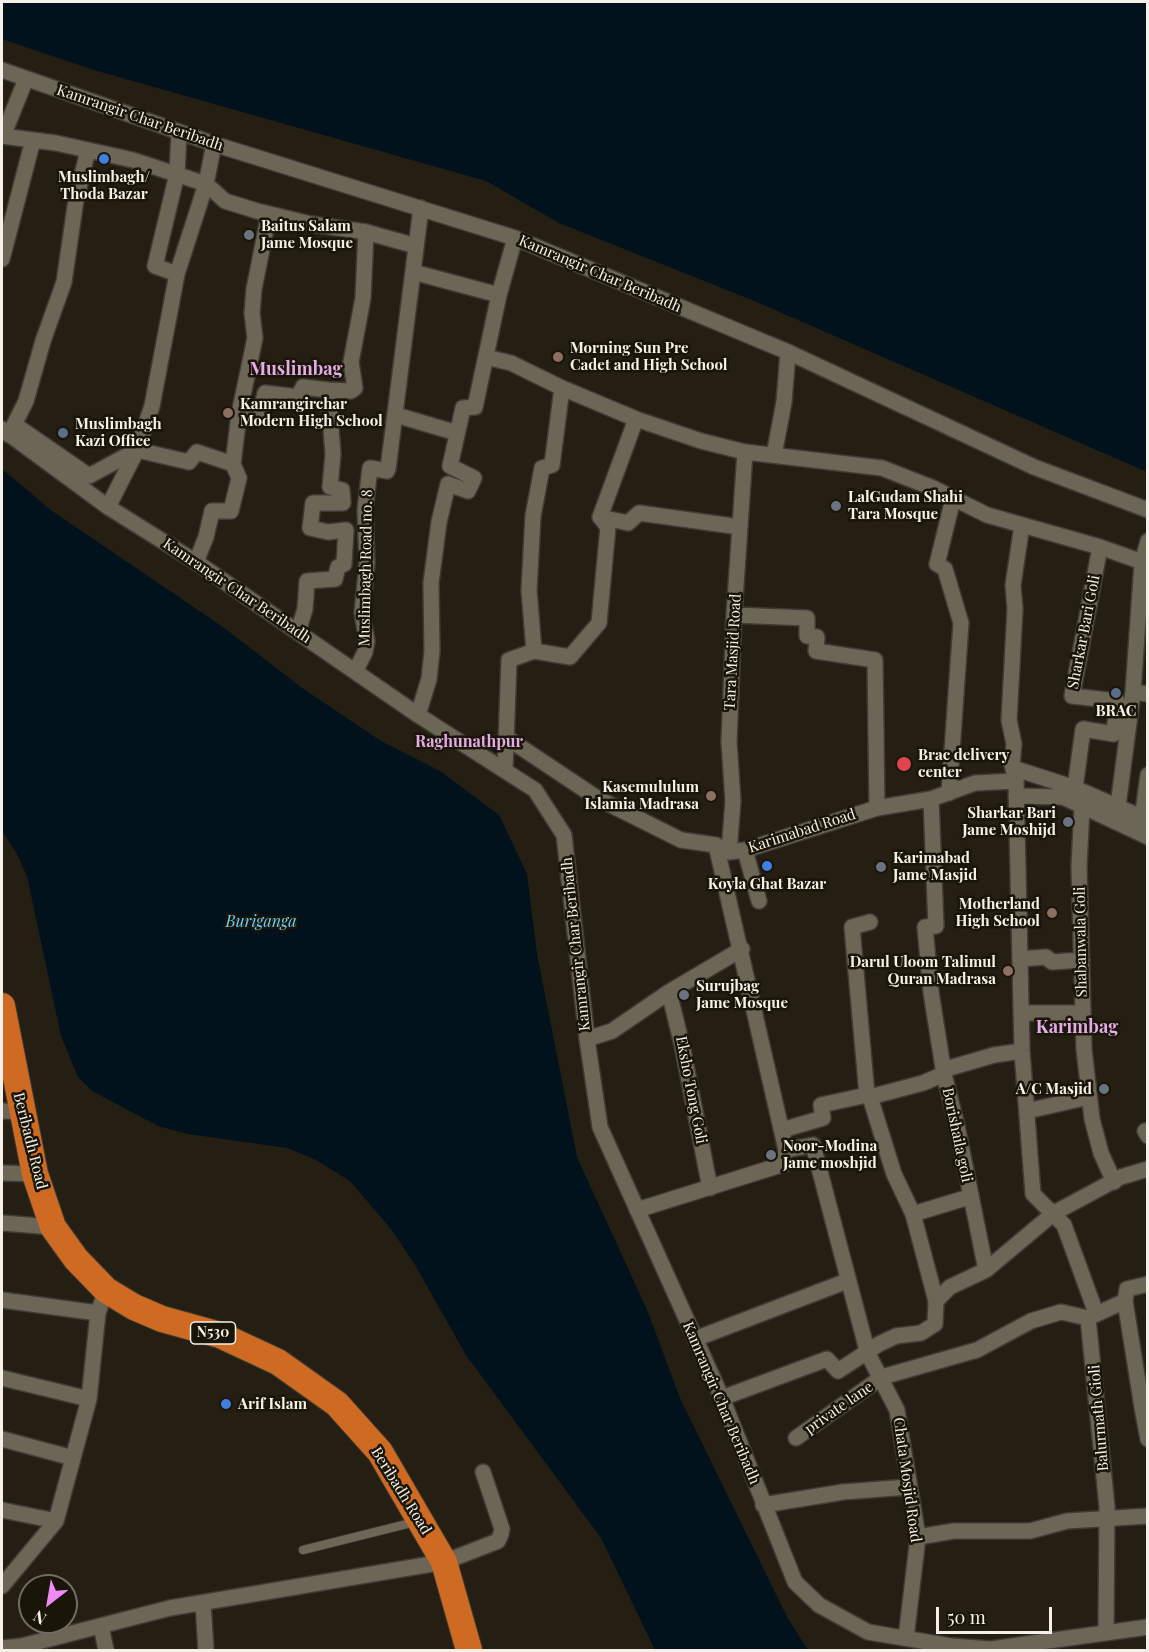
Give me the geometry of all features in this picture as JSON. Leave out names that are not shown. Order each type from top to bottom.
[{"type":"highway","name":"Beribadh Road","points":[[2,1006],[12,1111],[53,1227],[102,1301],[134,1307],[162,1319],[220,1335],[278,1362],[337,1404],[380,1452],[444,1562],[469,1650]]},
{"type":"street","name":"Kamrangir Char Beribadh","points":[[2,70],[214,144],[515,238],[788,352],[1034,467],[1148,510]]},
{"type":"street","points":[[26,79],[2,136],[88,150],[206,184],[225,201],[269,214],[311,224],[366,232],[416,246]]},
{"type":"street","points":[[177,274],[155,266],[177,174],[179,132]]},
{"type":"street","points":[[2,260],[33,140]]},
{"type":"street","points":[[108,507],[137,450],[152,406],[177,274],[206,184],[214,144]]},
{"type":"street","points":[[88,150],[76,200],[64,282],[43,340],[26,401],[9,430],[89,476],[137,450],[189,462],[195,451],[233,464]]},
{"type":"street","name":"Muslimbagh Road no. 8","points":[[356,670],[367,641],[362,613],[367,563],[365,510],[370,468],[387,471],[421,208]]},
{"type":"street","points":[[196,562],[212,511],[231,511],[239,478],[233,464],[239,414],[255,338],[252,313],[254,289],[269,214]]},
{"type":"street","points":[[239,414],[260,416],[265,393],[298,397],[303,387],[351,391],[355,388],[351,362],[363,298],[366,232]]},
{"type":"street","points":[[418,715],[429,679],[432,651],[431,583],[447,486],[470,491],[474,478],[451,468],[457,433],[463,408],[475,408],[499,295],[515,238]]},
{"type":"street","points":[[413,272],[499,295]]},
{"type":"street","points":[[774,455],[784,402],[788,352]]},
{"type":"street","points":[[486,357],[512,363],[562,388],[636,419],[701,441],[745,452],[882,468],[987,515],[1100,548],[1145,564]]},
{"type":"street","points":[[534,651],[529,590],[533,516],[542,468],[552,465],[562,388]]},
{"type":"street","points":[[298,632],[305,609],[308,581],[335,579],[338,567],[344,564],[346,530],[328,532],[310,528],[313,503],[343,503],[342,490],[330,487],[333,454],[328,390]]},
{"type":"street","points":[[396,415],[457,433]]},
{"type":"street","points":[[600,517],[636,419]]},
{"type":"street","name":"Kamrangir Char Beribadh","points":[[9,430],[108,507],[196,562],[356,670],[418,715],[535,790],[564,835],[587,1039],[600,1127],[722,1398],[795,1582],[819,1605],[868,1632],[906,1638]]},
{"type":"street","name":"Tara Masjid Road","points":[[742,949],[722,849],[733,801],[729,742],[734,615],[745,452]]},
{"type":"street","points":[[949,794],[961,623],[945,569],[938,564],[953,499]]},
{"type":"street","points":[[600,517],[628,523],[639,513],[740,527]]},
{"type":"street","points":[[505,770],[509,660],[534,651],[570,657],[599,623],[608,527],[600,517]]},
{"type":"street","name":"Balurmath Gioli","points":[[1022,525],[1013,585],[1015,609],[1009,720],[1014,744],[1022,1051],[1033,1194],[1064,1225],[1092,1315],[1106,1519],[1106,1632]]},
{"type":"street","points":[[1118,806],[1140,693],[1148,541]]},
{"type":"street","name":"Sharkar Bari Goli","points":[[1075,788],[1083,729],[1114,734],[1117,701],[1072,696],[1100,548]]},
{"type":"street","points":[[734,615],[807,618],[807,636],[817,637],[816,651],[875,660],[877,808]]},
{"type":"street","name":"Karimabad Road","points":[[507,738],[597,798],[681,840],[722,849],[745,850],[877,808],[931,799],[975,783],[1015,782],[1063,797],[1082,807],[1141,823],[1148,837]]},
{"type":"street","points":[[1015,782],[1075,788],[1118,806],[1141,823],[1148,776]]},
{"type":"street","name":"Borishaila goli","points":[[931,799],[936,926],[925,927],[944,1074],[957,1126],[969,1197],[986,1270]]},
{"type":"street","name":"Shabanwala Goli","points":[[1082,807],[1079,866],[1083,1013],[1089,1097],[1101,1153],[1114,1182]]},
{"type":"street","points":[[745,850],[759,901]]},
{"type":"street","points":[[722,1398],[827,1359],[838,1371],[868,1354],[879,1344],[896,1336],[921,1333],[935,1324],[936,1301],[913,1214],[894,1174],[868,1096],[852,927],[870,922]]},
{"type":"street","points":[[587,1039],[612,1031],[669,992],[742,949],[786,1150],[784,1164],[637,1210]]},
{"type":"street","points":[[1020,959],[1046,957],[1052,962],[1082,960]]},
{"type":"street","name":"Eksho Tong Goli","points":[[669,992],[682,1045],[710,1188]]},
{"type":"street","points":[[1021,1013],[1083,1013]]},
{"type":"street","points":[[944,1074],[946,1070],[994,1055],[1022,1051]]},
{"type":"street","name":"Borishaila goli","points":[[782,1130],[823,1118],[821,1105],[868,1096],[944,1074]]},
{"type":"street","points":[[1027,1111],[1089,1097]]},
{"type":"street","name":"Chata Mosjid Road","points":[[786,1150],[813,1144],[847,1281],[868,1354],[882,1377],[897,1410],[918,1537],[906,1638]]},
{"type":"street","points":[[936,1301],[950,1287],[986,1270],[1054,1213],[1114,1182],[1148,1169]]},
{"type":"street","points":[[2,1173],[35,1174]]},
{"type":"street","points":[[913,1214],[969,1197]]},
{"type":"street","points":[[2,1223],[53,1227]]},
{"type":"street","points":[[695,1339],[847,1281]]},
{"type":"street","points":[[1148,1284],[1127,1289],[1125,1301],[1145,1407],[1148,1439]]},
{"type":"street","points":[[2,1300],[102,1301],[89,1399],[56,1521],[2,1587]]},
{"type":"street","points":[[1092,1315],[1125,1301]]},
{"type":"street","name":"private lane","points":[[796,1438],[882,1377],[977,1350],[1031,1321],[1061,1312],[1092,1315]]},
{"type":"street","points":[[2,1378],[89,1399]]},
{"type":"street","points":[[2,1439],[73,1458]]},
{"type":"street","points":[[2,1648],[22,1646],[170,1608],[444,1562],[498,1541],[502,1529],[483,1472]]},
{"type":"street","points":[[763,1505],[843,1492],[908,1487]]},
{"type":"street","points":[[2,1510],[56,1521]]},
{"type":"street","points":[[918,1537],[954,1532],[1030,1531],[1067,1521],[1148,1516]]},
{"type":"street","points":[[203,1603],[206,1650]]},
{"type":"street","points":[[101,1626],[106,1650]]},
{"type":"street","points":[[906,1638],[951,1648],[991,1649],[1148,1626]]},
{"type":"lane","points":[[303,1550],[421,1521]]},
{"type":"water","points":[[2,2],[1147,2],[1147,472],[752,300],[559,223],[486,181],[94,70],[2,39]]},
{"type":"water","name":"Buriganga","points":[[2,469],[52,511],[223,627],[302,688],[381,741],[440,771],[499,815],[527,874],[537,954],[577,1157],[648,1312],[680,1398],[787,1617],[808,1650],[655,1650],[601,1538],[466,1355],[415,1265],[391,1229],[350,1181],[316,1160],[287,1148],[188,1134],[158,1126],[92,1091],[78,1077],[61,1036],[27,876],[16,852],[2,831]]},
{"type":"place","name":"Muslimbagh/ Thoda Bazar","points":[[104,159]]},
{"type":"place","name":"Baitus Salam Jame Mosque","points":[[249,235]]},
{"type":"place","name":"Morning Sun Pre Cadet and High School","points":[[558,357]]},
{"type":"place","name":"Kamrangirchar Modern High School","points":[[228,413]]},
{"type":"place","name":"Muslimbagh Kazi Office","points":[[63,433]]},
{"type":"place","name":"LalGudam Shahi Tara Mosque","points":[[836,506]]},
{"type":"place","name":"BRAC","points":[[1116,693]]},
{"type":"place","name":"Brac delivery center","points":[[904,764]]},
{"type":"place","name":"Kasemululum Islamia Madrasa","points":[[711,796]]},
{"type":"place","name":"Sharkar Bari Jame Moshijd","points":[[1068,822]]},
{"type":"place","name":"Koyla Ghat Bazar","points":[[767,866]]},
{"type":"place","name":"Karimabad Jame Masjid","points":[[881,867]]},
{"type":"place","name":"Motherland High School","points":[[1052,913]]},
{"type":"place","name":"Darul Uloom Talimul Quran Madrasa","points":[[1008,971]]},
{"type":"place","name":"Surujbag Jame Mosque","points":[[684,995]]},
{"type":"place","name":"A/C Masjid","points":[[1104,1089]]},
{"type":"place","name":"Noor-Modina Jame moshjid","points":[[771,1155]]},
{"type":"place","name":"Arif Islam","points":[[226,1404]]},
{"type":"district","name":"Muslimbag","points":[[296,369]]},
{"type":"district","name":"Raghunathpur","points":[[469,742]]},
{"type":"district","name":"Karimbag","points":[[1077,1027]]}]
